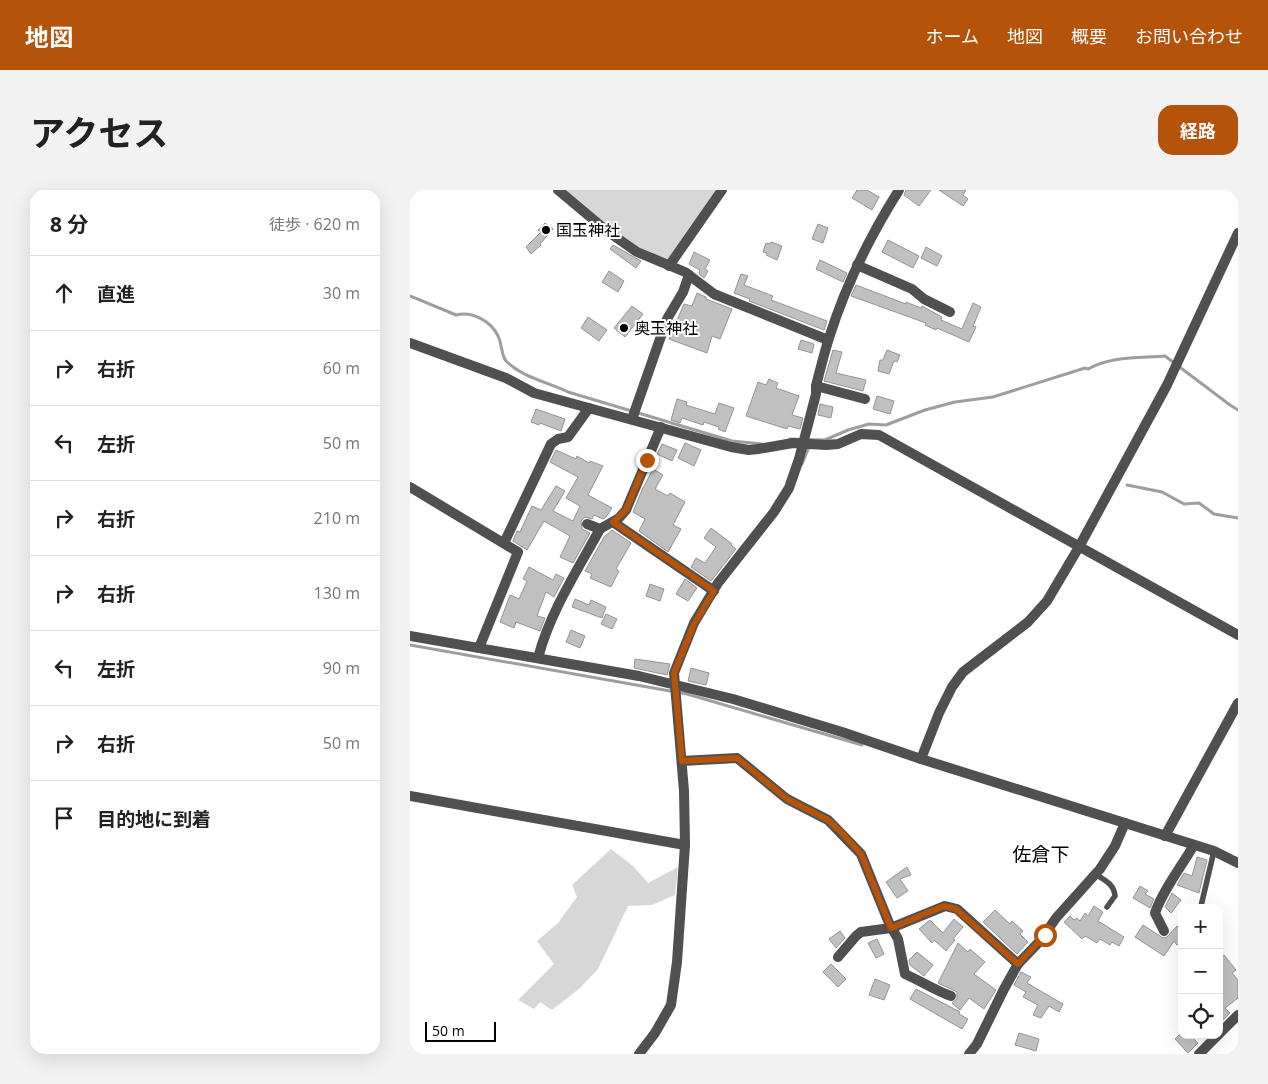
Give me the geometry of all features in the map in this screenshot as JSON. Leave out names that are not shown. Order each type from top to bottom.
[{"type":"street","points":[[558,190],[607,231],[637,252],[689,276],[714,294],[828,340]]},
{"type":"street","points":[[668,266],[722,190]]},
{"type":"street","points":[[639,1054],[655,1033],[670,1005],[677,962],[685,845],[682,761],[674,673],[694,624],[718,583],[783,499],[792,481],[816,394],[816,386],[828,340],[858,265],[899,190]]},
{"type":"street","points":[[921,759],[939,713],[952,687],[963,672],[1013,636],[1040,610],[1079,547],[1167,386],[1238,233]]},
{"type":"street","points":[[858,265],[912,288],[924,299],[950,312]]},
{"type":"street","points":[[632,420],[667,319],[683,292],[689,276]]},
{"type":"street","points":[[410,343],[506,378],[534,392],[731,447],[749,450],[782,444],[803,443],[826,446],[838,444],[861,434],[878,435],[1238,635]]},
{"type":"street","points":[[816,386],[865,400]]},
{"type":"street","points":[[504,543],[551,444],[558,439],[568,437],[589,408]]},
{"type":"street","points":[[538,658],[558,604],[600,530],[613,522],[626,510],[661,427]]},
{"type":"street","points":[[410,487],[518,552],[479,648]]},
{"type":"street","points":[[613,522],[714,591]]},
{"type":"street","points":[[587,524],[600,530]]},
{"type":"street","points":[[411,638],[639,676],[733,699],[1214,851],[1238,863]]},
{"type":"street","points":[[1165,836],[1238,703]]},
{"type":"street","points":[[682,761],[737,758],[787,799],[828,820],[861,854],[891,928],[898,939],[905,974],[951,996]]},
{"type":"street","points":[[410,796],[685,845]]},
{"type":"street","points":[[969,1054],[977,1044],[999,997],[1018,964],[1040,941],[1056,918],[1095,874],[1115,846],[1125,823]]},
{"type":"street","points":[[1164,931],[1155,913],[1158,904],[1161,896],[1170,885],[1194,845]]},
{"type":"street","points":[[838,957],[861,932],[891,928],[944,906],[956,909],[1018,964]]},
{"type":"street","points":[[1223,1029],[1238,1015]]},
{"type":"street","points":[[1203,1052],[1214,1039]]},
{"type":"lane","points":[[1201,904],[1214,851]]},
{"type":"lane","points":[[1095,874],[1114,888],[1115,896],[1107,907]]},
{"type":"shaded area","points":[[563,190],[718,190],[669,262],[642,251],[618,235]]},
{"type":"shaded area","points":[[611,849],[633,866],[648,883],[678,867],[675,895],[652,905],[628,906],[598,969],[580,988],[552,1010],[540,1002],[534,1009],[518,1000],[554,964],[537,941],[558,923],[577,897],[572,885]]},
{"type":"building","points":[[857,190],[867,190],[879,197],[872,210],[852,198]]},
{"type":"building","points":[[906,190],[931,190],[919,206],[904,195]]},
{"type":"building","points":[[939,190],[966,190],[963,195],[968,199],[963,206]]},
{"type":"building","points":[[545,223],[553,229],[541,245],[531,254],[526,247],[541,232],[538,230]]},
{"type":"building","points":[[818,224],[828,228],[823,243],[812,239]]},
{"type":"building","points":[[888,240],[919,256],[913,268],[882,252]]},
{"type":"building","points":[[771,242],[782,246],[777,260],[763,252],[766,243],[770,244]]},
{"type":"building","points":[[613,245],[641,261],[636,268],[610,249]]},
{"type":"building","points":[[926,247],[942,256],[937,266],[921,258]]},
{"type":"building","points":[[694,252],[710,260],[705,269],[708,271],[704,278],[699,274],[700,270],[689,264]]},
{"type":"building","points":[[820,260],[847,273],[843,282],[816,269]]},
{"type":"building","points":[[609,271],[624,281],[618,292],[602,282]]},
{"type":"building","points":[[741,274],[748,276],[744,285],[773,296],[771,300],[827,321],[824,330],[749,301],[750,299],[734,293]]},
{"type":"building","points":[[856,285],[906,304],[906,302],[921,308],[922,306],[942,317],[941,320],[962,329],[973,303],[981,307],[973,326],[976,327],[969,342],[937,328],[936,330],[925,325],[926,323],[851,296]]},
{"type":"building","points":[[697,293],[706,297],[706,299],[732,309],[720,339],[712,336],[707,353],[669,339],[684,304],[692,306]]},
{"type":"building","points":[[632,306],[643,314],[625,337],[614,328]]},
{"type":"building","points":[[588,317],[607,330],[599,341],[581,328]]},
{"type":"building","points":[[801,340],[814,344],[812,353],[798,349]]},
{"type":"building","points":[[833,350],[842,352],[836,373],[866,380],[863,391],[824,381]]},
{"type":"building","points":[[887,350],[900,355],[897,362],[894,361],[889,374],[878,371],[880,360],[883,360]]},
{"type":"building","points":[[769,379],[778,383],[776,388],[799,396],[792,415],[803,418],[800,429],[788,426],[787,429],[746,416],[758,382],[766,385]]},
{"type":"building","points":[[877,396],[894,401],[890,414],[873,409]]},
{"type":"building","points":[[677,399],[687,402],[686,405],[715,414],[719,403],[734,408],[725,432],[718,429],[719,427],[704,422],[703,425],[682,418],[680,423],[671,420]]},
{"type":"building","points":[[820,404],[833,407],[831,418],[818,415]]},
{"type":"building","points":[[536,409],[565,419],[561,431],[540,423],[539,425],[531,422]]},
{"type":"building","points":[[685,443],[701,450],[694,466],[678,458]]},
{"type":"building","points":[[662,444],[677,450],[672,461],[657,454]]},
{"type":"building","points":[[556,450],[576,459],[577,456],[589,463],[590,461],[603,466],[588,495],[612,508],[603,519],[594,515],[592,519],[585,517],[581,521],[582,529],[590,533],[573,563],[560,557],[570,536],[544,521],[527,550],[513,541],[517,531],[520,532],[532,506],[541,510],[556,486],[565,491],[553,511],[573,521],[580,506],[566,498],[578,477],[550,462]]},
{"type":"building","points":[[653,469],[663,475],[655,489],[668,496],[670,493],[685,502],[673,525],[681,529],[668,552],[639,531],[645,519],[633,512]]},
{"type":"building","points":[[711,528],[736,549],[711,581],[691,567],[696,558],[705,563],[716,547],[704,538]]},
{"type":"building","points":[[612,530],[631,543],[616,569],[619,571],[611,587],[590,578],[592,574],[585,571],[604,537]]},
{"type":"building","points":[[529,567],[553,580],[556,574],[564,578],[554,597],[546,592],[537,616],[545,618],[540,631],[516,622],[514,628],[500,622],[510,595],[519,599],[527,581],[523,579]]},
{"type":"building","points":[[685,579],[697,588],[688,601],[676,594]]},
{"type":"building","points":[[650,584],[664,589],[660,601],[646,596]]},
{"type":"building","points":[[575,599],[589,605],[591,600],[606,607],[602,618],[572,607]]},
{"type":"building","points":[[606,614],[617,619],[612,629],[601,624]]},
{"type":"building","points":[[571,630],[585,636],[580,648],[566,642]]},
{"type":"building","points":[[635,659],[670,664],[667,675],[634,668]]},
{"type":"building","points":[[691,668],[709,673],[706,685],[688,681]]},
{"type":"building","points":[[1197,857],[1207,860],[1199,893],[1177,885],[1184,873],[1192,876]]},
{"type":"building","points":[[907,867],[911,875],[900,879],[908,891],[897,898],[886,882]]},
{"type":"building","points":[[1140,886],[1148,891],[1145,894],[1154,899],[1150,908],[1133,898]]},
{"type":"building","points":[[1172,893],[1181,900],[1171,913],[1165,907]]},
{"type":"building","points":[[1094,906],[1103,912],[1098,921],[1124,937],[1119,946],[1112,942],[1110,945],[1100,939],[1097,943],[1085,936],[1082,939],[1064,922],[1070,916],[1074,920],[1077,918],[1080,921],[1085,913],[1088,916]]},
{"type":"building","points":[[995,910],[1010,924],[1012,921],[1023,931],[1020,934],[1028,942],[1017,954],[983,922]]},
{"type":"building","points":[[954,919],[963,927],[946,951],[934,940],[932,943],[919,929],[930,920],[943,933]]},
{"type":"building","points":[[1143,925],[1163,938],[1167,937],[1177,926],[1178,927],[1178,944],[1174,941],[1164,956],[1135,937]]},
{"type":"building","points":[[840,931],[845,938],[836,948],[829,939]]},
{"type":"building","points":[[877,939],[884,954],[876,958],[868,943]]},
{"type":"building","points":[[958,943],[968,952],[970,949],[985,962],[974,974],[996,990],[984,1009],[969,998],[960,1010],[952,1003],[957,999],[957,992],[938,983]]},
{"type":"building","points":[[917,952],[933,965],[924,976],[910,965],[909,960]]},
{"type":"building","points":[[1223,956],[1236,970],[1232,973],[1238,980],[1238,998],[1225,1008],[1230,1013],[1223,1020],[1223,994]]},
{"type":"building","points":[[831,964],[846,979],[838,987],[823,972]]},
{"type":"building","points":[[1021,972],[1031,977],[1027,983],[1063,1004],[1059,1012],[1049,1006],[1041,1018],[1033,1015],[1038,1005],[1023,997],[1026,992],[1014,985]]},
{"type":"building","points":[[875,979],[890,985],[884,1000],[869,995]]},
{"type":"building","points":[[916,989],[960,1012],[959,1014],[968,1019],[962,1029],[910,999]]},
{"type":"building","points":[[1019,1033],[1039,1039],[1036,1051],[1015,1045]]},
{"type":"building","points":[[1178,1036],[1178,1039],[1194,1039],[1198,1043],[1188,1053],[1175,1039]]},
{"type":"waterway","points":[[410,296],[456,315],[468,314],[480,318],[495,331],[506,361],[520,372],[536,379],[568,392],[732,441],[762,444]]},
{"type":"waterway","points":[[790,439],[825,440],[848,430],[869,424],[886,425],[925,410],[955,402],[993,397],[1106,362],[1165,356],[1238,410]]},
{"type":"waterway","points":[[802,464],[809,447]]},
{"type":"waterway","points":[[1127,485],[1162,492],[1184,504],[1199,503],[1214,514],[1238,518]]},
{"type":"waterway","points":[[410,645],[687,694],[862,745]]},
{"type":"place","name":"国玉神社","points":[[546,230]]},
{"type":"place","name":"奥玉神社","points":[[624,328]]},
{"type":"district","name":"佐倉下","points":[[1041,854]]},
{"type":"route","points":[[647,460],[626,510],[613,522],[714,591],[694,624],[674,673],[682,761],[737,758],[787,799],[828,820],[861,854],[891,928],[944,906],[956,909],[1018,964],[1045,935]]}]
